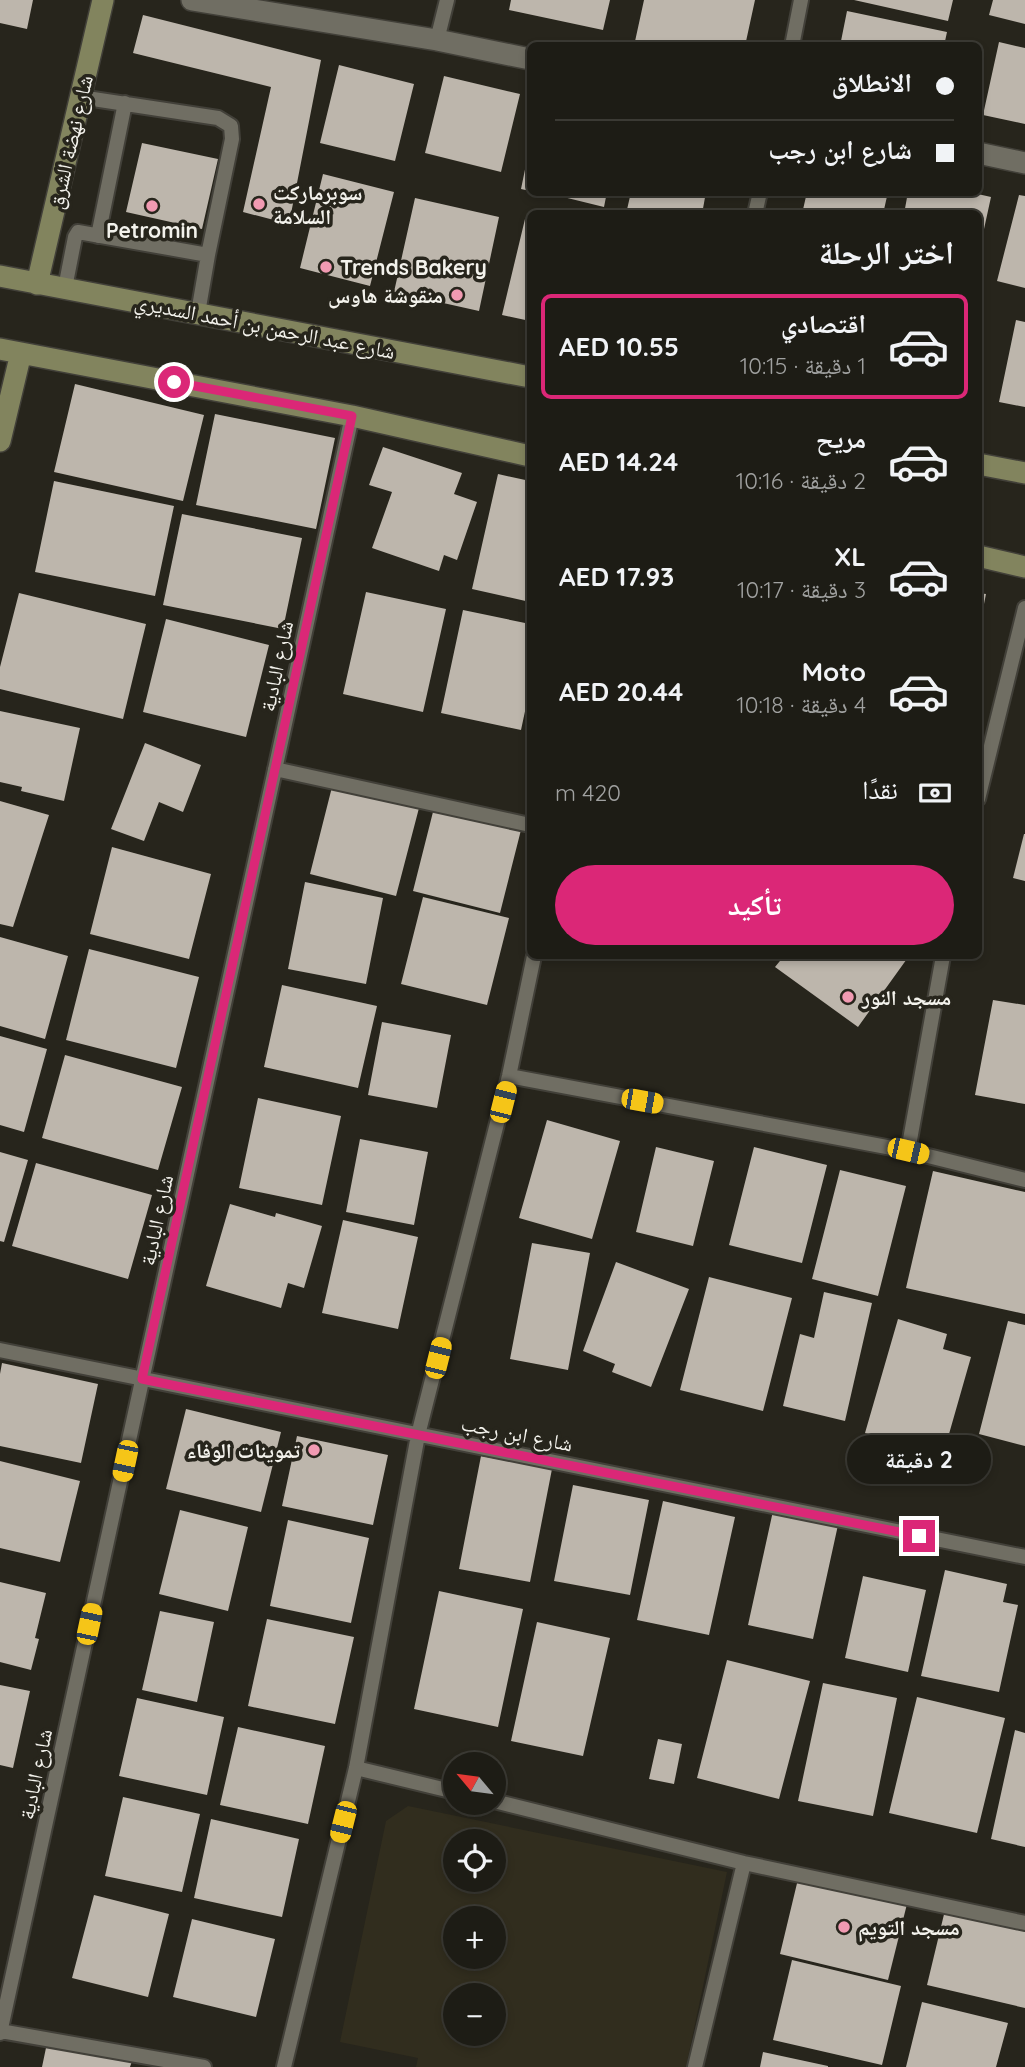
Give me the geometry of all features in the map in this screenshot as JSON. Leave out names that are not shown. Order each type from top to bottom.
[{"type":"street","name":"شارع نهضة الشرق","points":[[37,284],[103,0]]},
{"type":"street","points":[[192,0],[437,40],[527,58]]},
{"type":"street","points":[[982,154],[1025,163]]},
{"type":"street","name":"شارع عبد الرحمن بن أحمد السديري","points":[[0,276],[527,376]]},
{"type":"street","points":[[0,441],[10,351],[352,416],[527,455]]},
{"type":"street","points":[[982,465],[1025,473]]},
{"type":"street","points":[[982,557],[1025,567]]},
{"type":"lane","points":[[437,40],[447,0]]},
{"type":"lane","points":[[793,42],[801,0]]},
{"type":"lane","points":[[80,97],[218,118],[231,126],[232,138],[198,313]]},
{"type":"lane","points":[[98,236],[125,103]]},
{"type":"lane","points":[[65,288],[78,232],[208,255]]},
{"type":"lane","name":"شارع البادية","points":[[0,2032],[352,416]]},
{"type":"lane","points":[[982,783],[1025,608]]},
{"type":"lane","points":[[275,769],[527,824]]},
{"type":"lane","points":[[284,2067],[356,1768],[418,1434],[509,1076],[533,959]]},
{"type":"lane","points":[[908,1151],[942,959]]},
{"type":"lane","points":[[509,1076],[908,1151],[1025,1180]]},
{"type":"lane","name":"شارع ابن رجب","points":[[0,1350],[1025,1557]]},
{"type":"lane","points":[[356,1768],[443,1789]]},
{"type":"lane","points":[[506,1804],[744,1863],[1025,1923]]},
{"type":"lane","points":[[695,2067],[744,1863]]},
{"type":"lane","points":[[0,2032],[205,2067]]},
{"type":"shaded area","points":[[408,1806],[727,1872],[686,2067],[416,2067],[418,2058],[340,2042],[386,1821]]},
{"type":"building","points":[[0,0],[33,0],[27,29],[0,23]]},
{"type":"building","points":[[511,0],[610,0],[603,30],[509,10]]},
{"type":"building","points":[[644,0],[755,0],[746,42],[635,42]]},
{"type":"building","points":[[854,0],[953,0],[948,21]]},
{"type":"building","points":[[993,0],[1025,0],[1025,24],[989,15]]},
{"type":"building","points":[[847,11],[947,32],[945,42],[841,42]]},
{"type":"building","points":[[143,15],[321,60],[289,224],[243,212],[271,87],[133,53]]},
{"type":"building","points":[[999,42],[1025,48],[1025,124],[983,115]]},
{"type":"building","points":[[339,65],[414,84],[395,161],[320,143]]},
{"type":"building","points":[[444,76],[520,94],[501,172],[425,153]]},
{"type":"building","points":[[142,143],[218,159],[202,229],[126,212]]},
{"type":"building","points":[[527,160],[527,190],[521,189]]},
{"type":"building","points":[[323,174],[394,192],[370,286],[300,268]]},
{"type":"building","points":[[1019,195],[1025,196],[1025,288],[997,281]]},
{"type":"building","points":[[559,196],[606,196],[604,207]]},
{"type":"building","points":[[630,196],[705,196],[703,210],[627,210]]},
{"type":"building","points":[[806,196],[887,196],[884,210],[803,210]]},
{"type":"building","points":[[907,196],[991,197],[982,238],[982,210],[905,210]]},
{"type":"building","points":[[415,198],[499,217],[479,311],[394,292]]},
{"type":"building","points":[[525,219],[527,219],[527,320],[502,315]]},
{"type":"building","points":[[1016,320],[1025,322],[1025,407],[999,402]]},
{"type":"building","points":[[75,384],[204,415],[183,501],[54,472]]},
{"type":"building","points":[[215,414],[335,438],[316,529],[196,505]]},
{"type":"building","points":[[383,447],[462,473],[454,494],[477,502],[457,560],[444,555],[439,571],[372,548],[392,492],[369,485]]},
{"type":"building","points":[[498,474],[527,480],[527,601],[472,589]]},
{"type":"building","points":[[54,481],[174,506],[155,596],[35,572]]},
{"type":"building","points":[[182,514],[302,538],[283,629],[163,605]]},
{"type":"building","points":[[366,592],[446,609],[423,712],[343,694]]},
{"type":"building","points":[[19,593],[146,624],[123,719],[0,689],[0,667]]},
{"type":"building","points":[[982,594],[986,594],[982,614]]},
{"type":"building","points":[[463,610],[527,623],[527,702],[521,730],[441,713]]},
{"type":"building","points":[[166,619],[269,645],[246,737],[143,712]]},
{"type":"building","points":[[0,711],[80,728],[64,801],[21,791],[22,787],[0,782]]},
{"type":"building","points":[[145,743],[201,765],[183,812],[159,802],[144,841],[111,829]]},
{"type":"building","points":[[332,787],[419,808],[396,896],[310,874]]},
{"type":"building","points":[[0,801],[49,815],[13,927],[0,924]]},
{"type":"building","points":[[435,804],[522,826],[500,913],[413,891]]},
{"type":"building","points":[[1025,834],[1025,881],[1013,878]]},
{"type":"building","points":[[112,847],[211,874],[189,959],[90,934]]},
{"type":"building","points":[[305,882],[383,898],[366,984],[288,969]]},
{"type":"building","points":[[423,897],[509,918],[487,1005],[401,984]]},
{"type":"building","points":[[0,937],[68,956],[45,1039],[0,1026]]},
{"type":"building","points":[[89,949],[199,977],[176,1068],[66,1040]]},
{"type":"building","name":"مسجد النور","points":[[782,959],[907,959],[858,1027],[775,967]]},
{"type":"building","points":[[282,985],[377,1006],[358,1088],[264,1067]]},
{"type":"building","points":[[993,1000],[1025,1005],[1025,1104],[975,1095]]},
{"type":"building","points":[[382,1022],[451,1035],[437,1108],[368,1095]]},
{"type":"building","points":[[0,1036],[47,1049],[24,1132],[0,1125]]},
{"type":"building","points":[[65,1055],[182,1087],[158,1170],[42,1138]]},
{"type":"building","points":[[258,1098],[341,1116],[322,1205],[239,1188]]},
{"type":"building","points":[[547,1120],[620,1141],[592,1239],[519,1218]]},
{"type":"building","points":[[360,1139],[428,1152],[414,1225],[346,1212]]},
{"type":"building","points":[[656,1147],[714,1161],[693,1246],[636,1232]]},
{"type":"building","points":[[754,1147],[827,1165],[802,1263],[729,1245]]},
{"type":"building","points":[[0,1152],[28,1160],[4,1242],[0,1241]]},
{"type":"building","points":[[36,1163],[152,1195],[128,1279],[12,1246]]},
{"type":"building","points":[[840,1170],[906,1186],[878,1296],[812,1279]]},
{"type":"building","points":[[933,1171],[1025,1192],[1025,1314],[906,1288]]},
{"type":"building","points":[[230,1204],[275,1217],[276,1213],[322,1226],[304,1288],[288,1283],[281,1308],[206,1286]]},
{"type":"building","points":[[343,1220],[418,1237],[398,1329],[322,1313]]},
{"type":"building","points":[[532,1243],[590,1253],[568,1370],[510,1359]]},
{"type":"building","points":[[616,1262],[689,1289],[651,1387],[612,1372],[615,1364],[583,1351]]},
{"type":"building","points":[[709,1277],[792,1298],[763,1411],[680,1390]]},
{"type":"building","points":[[824,1292],[872,1303],[845,1421],[783,1406],[800,1334],[814,1338]]},
{"type":"building","points":[[898,1319],[947,1334],[943,1349],[971,1357],[943,1455],[865,1433]]},
{"type":"building","points":[[1008,1321],[1025,1325],[1025,1446],[979,1434]]},
{"type":"building","points":[[2,1363],[98,1384],[81,1463],[0,1446]]},
{"type":"building","points":[[186,1409],[281,1432],[261,1512],[166,1489]]},
{"type":"building","points":[[297,1436],[388,1455],[373,1525],[282,1506]]},
{"type":"building","points":[[481,1456],[552,1469],[530,1582],[459,1569]]},
{"type":"building","points":[[0,1461],[80,1481],[60,1562],[0,1548]]},
{"type":"building","points":[[573,1485],[649,1500],[630,1595],[554,1581]]},
{"type":"building","points":[[663,1501],[735,1517],[709,1635],[637,1620]]},
{"type":"building","points":[[180,1510],[248,1527],[228,1611],[159,1594]]},
{"type":"building","points":[[773,1511],[838,1525],[813,1639],[748,1625]]},
{"type":"building","points":[[288,1520],[369,1538],[351,1623],[270,1606]]},
{"type":"building","points":[[945,1570],[1007,1584],[1003,1602],[1018,1605],[999,1692],[921,1676]]},
{"type":"building","points":[[863,1576],[926,1590],[908,1672],[845,1658]]},
{"type":"building","points":[[0,1582],[46,1593],[35,1638],[39,1639],[31,1670],[0,1662]]},
{"type":"building","points":[[439,1591],[523,1609],[498,1727],[414,1709]]},
{"type":"building","points":[[160,1611],[214,1622],[197,1702],[142,1690]]},
{"type":"building","points":[[267,1619],[354,1637],[335,1724],[248,1706]]},
{"type":"building","points":[[537,1622],[610,1638],[583,1756],[511,1741]]},
{"type":"building","points":[[727,1660],[810,1681],[779,1799],[697,1778]]},
{"type":"building","points":[[823,1683],[897,1698],[873,1816],[798,1801]]},
{"type":"building","points":[[0,1685],[30,1691],[13,1768],[0,1765]]},
{"type":"building","points":[[917,1697],[1005,1718],[977,1833],[889,1813]]},
{"type":"building","points":[[137,1698],[224,1717],[207,1795],[119,1776]]},
{"type":"building","points":[[238,1727],[325,1746],[308,1824],[220,1805]]},
{"type":"building","points":[[1015,1730],[1025,1733],[1025,1847],[991,1839]]},
{"type":"building","points":[[658,1739],[682,1744],[674,1784],[649,1779]]},
{"type":"building","points":[[123,1797],[200,1814],[182,1892],[105,1876]]},
{"type":"building","points":[[211,1819],[299,1839],[282,1917],[194,1898]]},
{"type":"building","name":"مسجد التويم","points":[[799,1875],[908,1900],[888,1980],[780,1954]]},
{"type":"building","points":[[94,1895],[169,1914],[148,1997],[72,1978]]},
{"type":"building","points":[[946,1906],[1025,1924],[1025,2008],[927,1985]]},
{"type":"building","points":[[192,1919],[275,1939],[256,2017],[173,1997]]},
{"type":"building","points":[[792,1960],[901,1986],[882,2065],[773,2040]]},
{"type":"building","points":[[922,2002],[1008,2023],[996,2067],[906,2067]]},
{"type":"building","points":[[47,2043],[132,2061],[130,2067],[42,2067]]},
{"type":"building","points":[[763,2052],[828,2066],[828,2067],[760,2067]]},
{"type":"place","name":"سوبرماركت السلامة","points":[[259,204]]},
{"type":"place","name":"Petromin","points":[[152,206]]},
{"type":"place","name":"Trends Bakery","points":[[326,267]]},
{"type":"place","name":"منقوشة هاوس","points":[[457,295]]},
{"type":"place","name":"مسجد النور","points":[[848,997]]},
{"type":"place","name":"تموينات الوفاء","points":[[314,1450]]},
{"type":"place","name":"مسجد التويم","points":[[844,1927]]},
{"type":"route","points":[[174,382],[352,416],[142,1379],[919,1536]]}]
